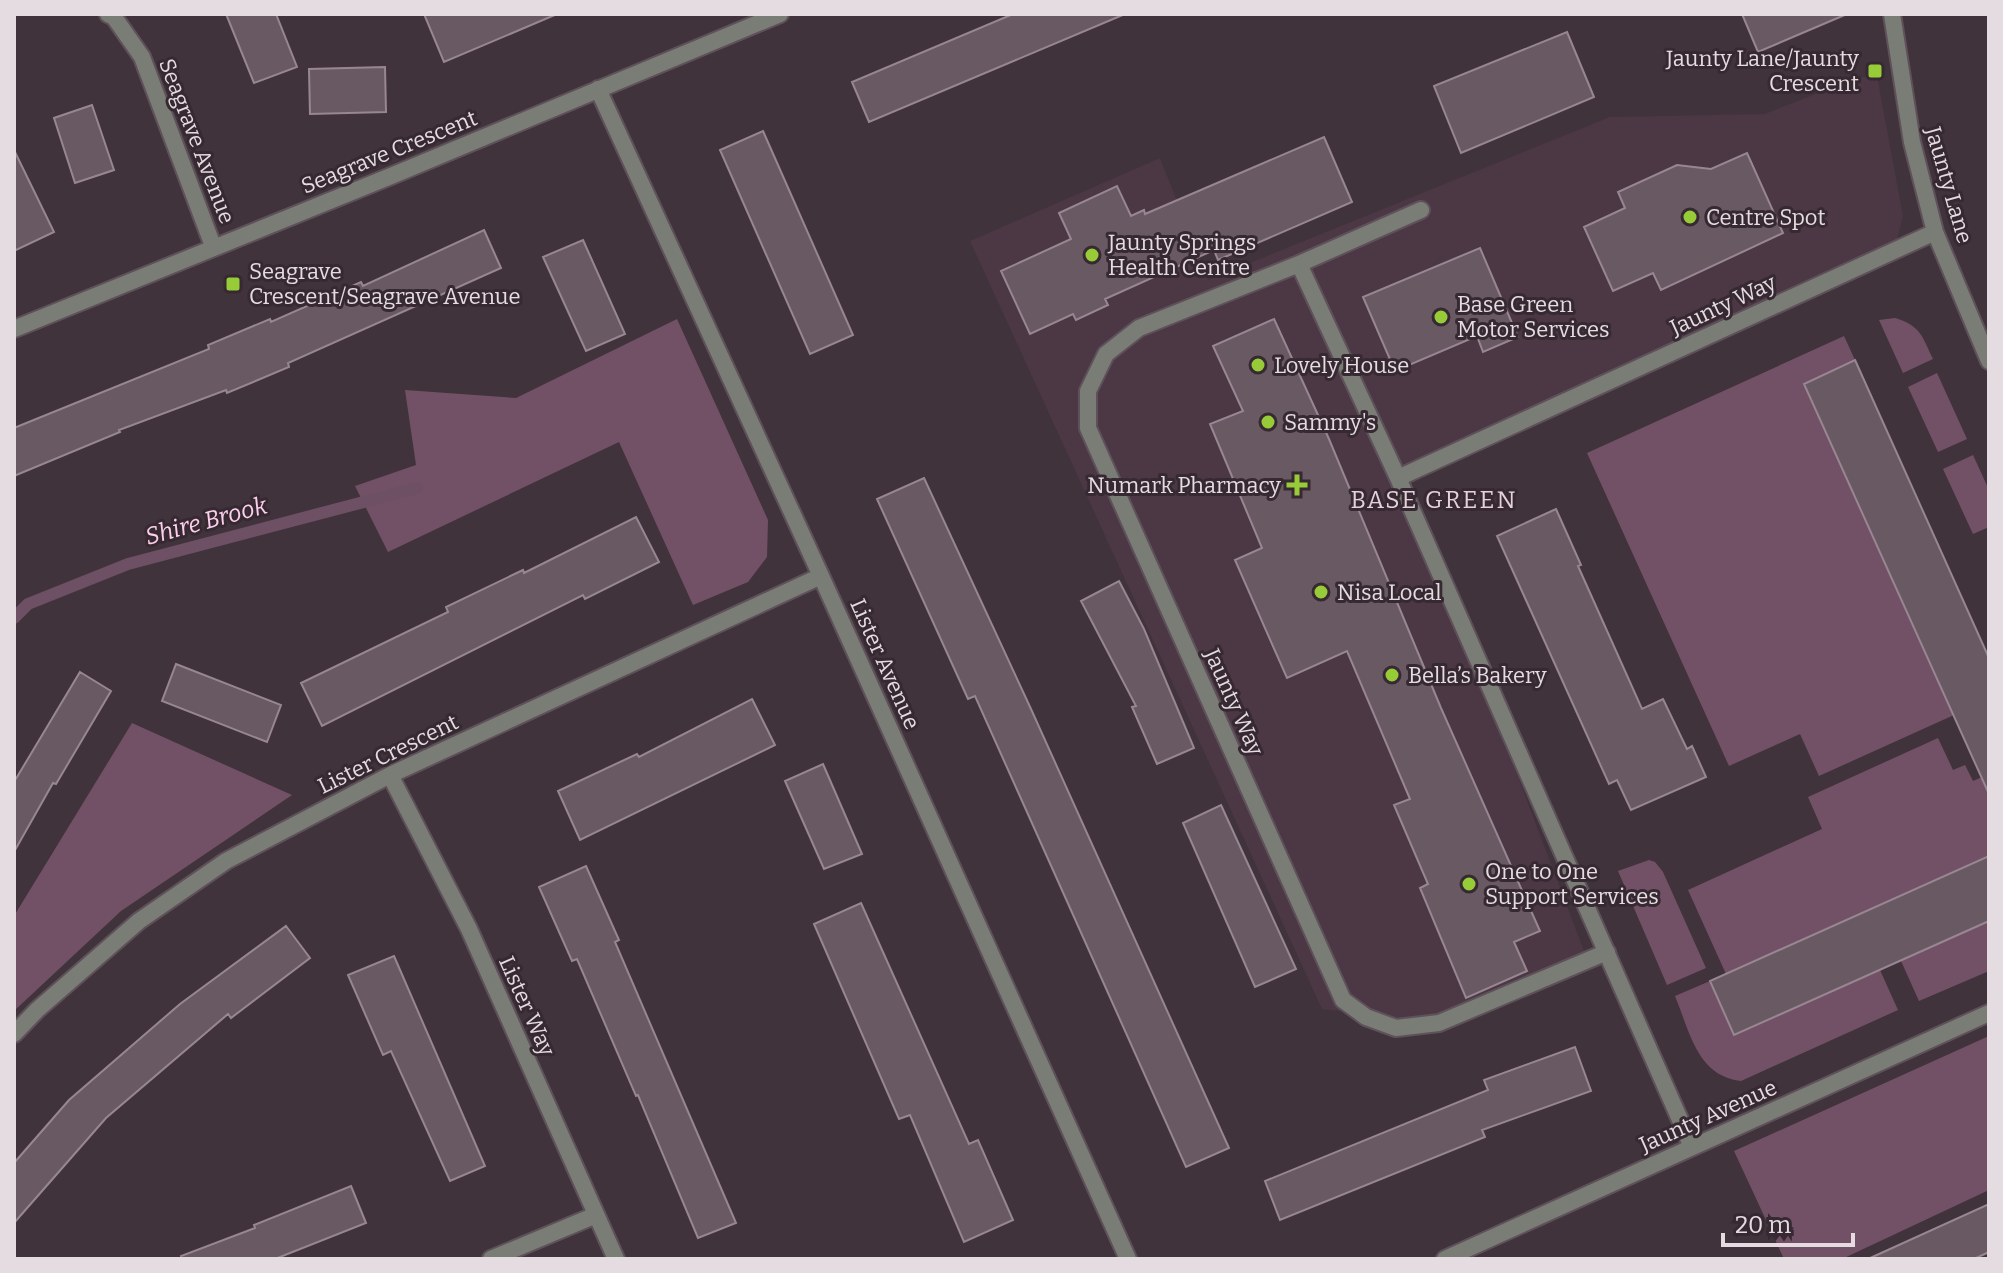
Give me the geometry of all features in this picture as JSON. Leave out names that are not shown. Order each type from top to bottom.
[{"type":"street","name":"Seagrave Avenue","points":[[108,14],[114,17],[142,57],[213,246]]},
{"type":"street","name":"Seagrave Crescent","points":[[14,329],[780,14]]},
{"type":"street","name":"Jaunty Lane","points":[[1892,14],[1912,142],[1935,232],[1989,361]]},
{"type":"street","name":"Lister Avenue","points":[[598,89],[1128,1259]]},
{"type":"street","name":"Jaunty Way","points":[[1421,210],[1299,264],[1139,328],[1106,354],[1088,391],[1088,428],[1343,1000],[1366,1017],[1396,1028],[1439,1023],[1607,952]]},
{"type":"street","name":"Jaunty Way","points":[[1398,478],[1935,232]]},
{"type":"street","points":[[1299,264],[1398,478],[1692,1147]]},
{"type":"street","name":"Lister Crescent","points":[[14,1034],[139,921],[226,861],[390,775],[821,576]]},
{"type":"street","name":"Lister Way","points":[[390,775],[469,929],[616,1259]]},
{"type":"street","name":"Jaunty Avenue","points":[[1445,1259],[1989,1013]]},
{"type":"street","points":[[491,1259],[596,1215]]},
{"type":"shaded area","points":[[1877,76],[1903,216],[1896,243],[1401,468],[1584,951],[1425,1021],[1322,1009],[970,241],[1160,158],[1208,280],[1610,117],[1765,114],[1856,78]]},
{"type":"shaded area","points":[[1895,318],[1916,328],[1933,359],[1903,373],[1879,320]]},
{"type":"shaded area","points":[[677,319],[768,520],[767,557],[748,582],[693,605],[619,442],[388,552],[355,486],[416,465],[405,390],[516,398]]},
{"type":"shaded area","points":[[1844,336],[1855,360],[1804,384],[1954,715],[1819,776],[1800,734],[1729,766],[1587,453]]},
{"type":"shaded area","points":[[1937,373],[1967,439],[1938,452],[1908,387]]},
{"type":"shaded area","points":[[1973,455],[1989,490],[1989,527],[1973,534],[1943,469]]},
{"type":"shaded area","points":[[132,723],[292,795],[121,911],[14,1011],[14,916]]},
{"type":"shaded area","points":[[1938,738],[1953,770],[1965,765],[1973,781],[1989,774],[1989,856],[1726,974],[1688,890],[1822,829],[1808,797]]},
{"type":"shaded area","points":[[1649,860],[1663,872],[1706,968],[1667,985],[1618,871]]},
{"type":"shaded area","points":[[1989,921],[1989,971],[1919,1001],[1901,961]]},
{"type":"shaded area","points":[[1880,970],[1898,1010],[1741,1081],[1714,1071],[1705,1061],[1691,1037],[1675,996],[1710,981],[1734,1035]]},
{"type":"shaded area","points":[[1989,1036],[1989,1190],[1842,1259],[1784,1259],[1734,1151]]},
{"type":"building","points":[[226,14],[276,14],[297,67],[254,83]]},
{"type":"building","points":[[424,14],[557,14],[444,62]]},
{"type":"building","points":[[1013,14],[1125,14],[869,122],[852,82]]},
{"type":"building","points":[[1742,14],[1847,14],[1758,52]]},
{"type":"building","points":[[1567,32],[1594,97],[1461,153],[1434,86]]},
{"type":"building","points":[[385,67],[386,112],[310,114],[309,69]]},
{"type":"building","points":[[92,105],[114,170],[75,183],[54,118]]},
{"type":"building","points":[[763,131],[853,335],[810,354],[720,150]]},
{"type":"building","points":[[1324,137],[1352,202],[1218,260],[1214,250],[1105,299],[1108,305],[1076,320],[1073,314],[1030,334],[1001,271],[1071,239],[1059,213],[1117,186],[1131,216],[1144,210],[1145,214]]},
{"type":"building","points":[[14,150],[54,232],[14,251]]},
{"type":"building","name":"Centre Spot","points":[[1747,153],[1783,233],[1661,290],[1653,273],[1613,291],[1584,227],[1625,208],[1618,192],[1677,165],[1711,169]]},
{"type":"building","points":[[484,230],[501,268],[288,363],[289,367],[227,393],[226,390],[119,430],[14,476],[14,428],[209,349],[208,345],[270,319],[271,322],[361,282],[363,286]]},
{"type":"building","points":[[583,240],[625,334],[586,351],[543,257]]},
{"type":"building","name":"Base Green Motor Services","points":[[1480,248],[1518,337],[1483,352],[1477,336],[1395,371],[1363,297]]},
{"type":"building","points":[[1274,319],[1329,439],[1441,708],[1540,931],[1514,942],[1527,971],[1466,998],[1420,888],[1428,884],[1394,805],[1410,799],[1347,651],[1287,678],[1235,560],[1262,548],[1210,424],[1243,411],[1213,346]]},
{"type":"building","points":[[1855,360],[1989,658],[1989,794],[1804,384]]},
{"type":"building","points":[[924,478],[1229,1148],[1186,1167],[975,696],[968,699],[877,499]]},
{"type":"building","points":[[1556,509],[1642,709],[1663,699],[1687,749],[1692,746],[1706,777],[1631,810],[1617,780],[1609,784],[1497,536]]},
{"type":"building","points":[[636,517],[659,562],[585,599],[583,595],[322,726],[301,683],[448,612],[446,607],[523,570],[524,573]]},
{"type":"building","points":[[1119,581],[1144,629],[1194,748],[1157,764],[1132,707],[1136,706],[1081,601]]},
{"type":"building","points":[[176,664],[281,705],[267,742],[162,701]]},
{"type":"building","points":[[80,672],[111,691],[14,852],[14,782]]},
{"type":"building","points":[[752,699],[775,745],[580,840],[558,791],[637,754],[639,757]]},
{"type":"building","points":[[823,764],[862,854],[824,869],[785,781]]},
{"type":"building","points":[[1221,805],[1296,969],[1255,987],[1183,823]]},
{"type":"building","points":[[1989,856],[1989,921],[1734,1035],[1710,981]]},
{"type":"building","points":[[586,866],[619,940],[615,942],[736,1223],[698,1238],[577,959],[572,961],[539,887]]},
{"type":"building","points":[[861,903],[969,1144],[978,1140],[1013,1220],[964,1242],[910,1115],[899,1119],[814,924]]},
{"type":"building","points":[[286,926],[310,958],[231,1018],[228,1014],[106,1118],[14,1223],[14,1163],[69,1100],[180,1004]]},
{"type":"building","points":[[394,956],[485,1166],[450,1181],[391,1051],[383,1055],[348,975]]},
{"type":"building","points":[[1575,1047],[1591,1091],[1482,1130],[1485,1137],[1280,1220],[1265,1181],[1488,1090],[1484,1080]]},
{"type":"building","points":[[351,1186],[366,1223],[275,1259],[182,1259],[181,1256]]},
{"type":"building","points":[[1989,1204],[1989,1252],[1974,1259],[1868,1259]]},
{"type":"waterway","name":"Shire Brook","points":[[14,618],[28,604],[128,564],[417,488]]},
{"type":"place","name":"Jaunty Lane/Jaunty Crescent","points":[[1875,71]]},
{"type":"place","name":"Centre Spot","points":[[1690,217]]},
{"type":"place","name":"Jaunty Springs Health Centre","points":[[1092,255]]},
{"type":"place","name":"Seagrave Crescent/Seagrave Avenue","points":[[233,284]]},
{"type":"place","name":"Base Green Motor Services","points":[[1441,317]]},
{"type":"place","name":"Lovely House","points":[[1258,365]]},
{"type":"place","name":"Sammy's","points":[[1268,422]]},
{"type":"place","name":"Numark Pharmacy","points":[[1297,485]]},
{"type":"place","name":"Nisa Local","points":[[1321,592]]},
{"type":"place","name":"Bella’s Bakery","points":[[1392,675]]},
{"type":"place","name":"One to One Support Services","points":[[1469,884]]},
{"type":"district","name":"BASE GREEN","points":[[1434,500]]}]
